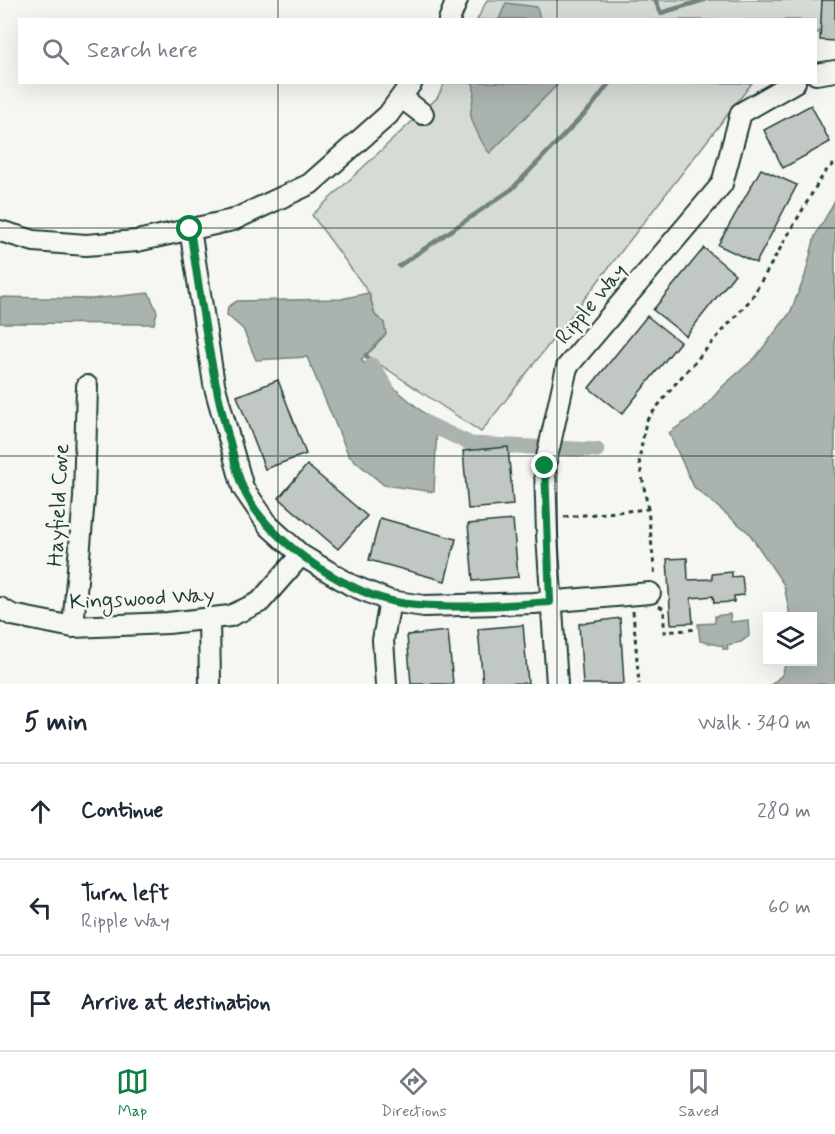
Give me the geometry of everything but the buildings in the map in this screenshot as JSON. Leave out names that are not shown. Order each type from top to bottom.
[{"type":"street","points":[[450,18],[458,0]]},
{"type":"street","points":[[817,74],[835,71]]},
{"type":"street","name":"Ripple Way","points":[[557,684],[550,602],[545,466],[567,367],[722,184],[741,113],[792,84]]},
{"type":"street","points":[[0,231],[34,241],[86,245],[137,241],[232,220],[310,184],[388,116],[407,90],[423,114]]},
{"type":"street","points":[[190,229],[214,384],[243,488],[269,526],[301,555],[351,585],[390,601],[424,606],[550,602],[653,593]]},
{"type":"street","name":"Hayfield Cove","points":[[73,627],[84,498],[87,386]]},
{"type":"street","name":"Kingswood Way","points":[[0,608],[12,615],[73,627],[168,623],[230,616],[260,602],[301,555]]},
{"type":"street","points":[[386,684],[383,640],[390,601]]},
{"type":"street","points":[[209,618],[210,684]]},
{"type":"path","points":[[699,629],[664,632],[664,609],[653,593],[648,510],[639,460],[646,421],[676,383],[751,299],[818,183],[829,167],[835,164]]},
{"type":"path","points":[[563,517],[648,510]]},
{"type":"path","points":[[632,606],[639,684]]},
{"type":"shaded area","points":[[487,0],[835,0],[835,22],[817,33],[817,18],[478,18]]},
{"type":"shaded area","points":[[506,3],[537,7],[540,18],[499,18]]},
{"type":"shaded area","points":[[444,84],[751,84],[481,432],[366,355],[375,347],[384,323],[375,315],[369,293],[312,215],[437,98]]},
{"type":"shaded area","points":[[473,84],[558,84],[490,153],[479,136],[471,116]]},
{"type":"shaded area","points":[[835,201],[835,684],[772,684],[782,675],[785,666],[817,666],[817,612],[789,612],[784,585],[749,533],[694,487],[669,433],[703,409],[723,386],[755,358],[790,313],[805,276],[815,236]]},
{"type":"shaded area","points":[[149,293],[157,312],[154,324],[0,323],[0,297],[91,299]]},
{"type":"shaded area","points":[[369,293],[375,315],[384,323],[386,334],[361,360],[437,424],[434,492],[384,485],[349,456],[307,357],[256,360],[243,329],[227,315],[228,307],[237,301],[341,299]]},
{"type":"shaded area","points":[[730,614],[731,622],[748,620],[749,636],[741,642],[727,645],[728,649],[700,641],[698,624],[715,623],[715,616]]},
{"type":"waterway","points":[[655,0],[661,13],[704,0]]},
{"type":"waterway","points":[[399,266],[512,189],[592,106],[608,84]]},
{"type":"waterway","points":[[366,355],[372,365]]},
{"type":"waterway","points":[[372,365],[388,390]]},
{"type":"waterway","points":[[418,419],[471,444],[597,450]]},
{"type":"route","points":[[190,229],[214,384],[243,488],[269,526],[301,555],[351,585],[390,601],[424,606],[550,602],[545,466]]}]
